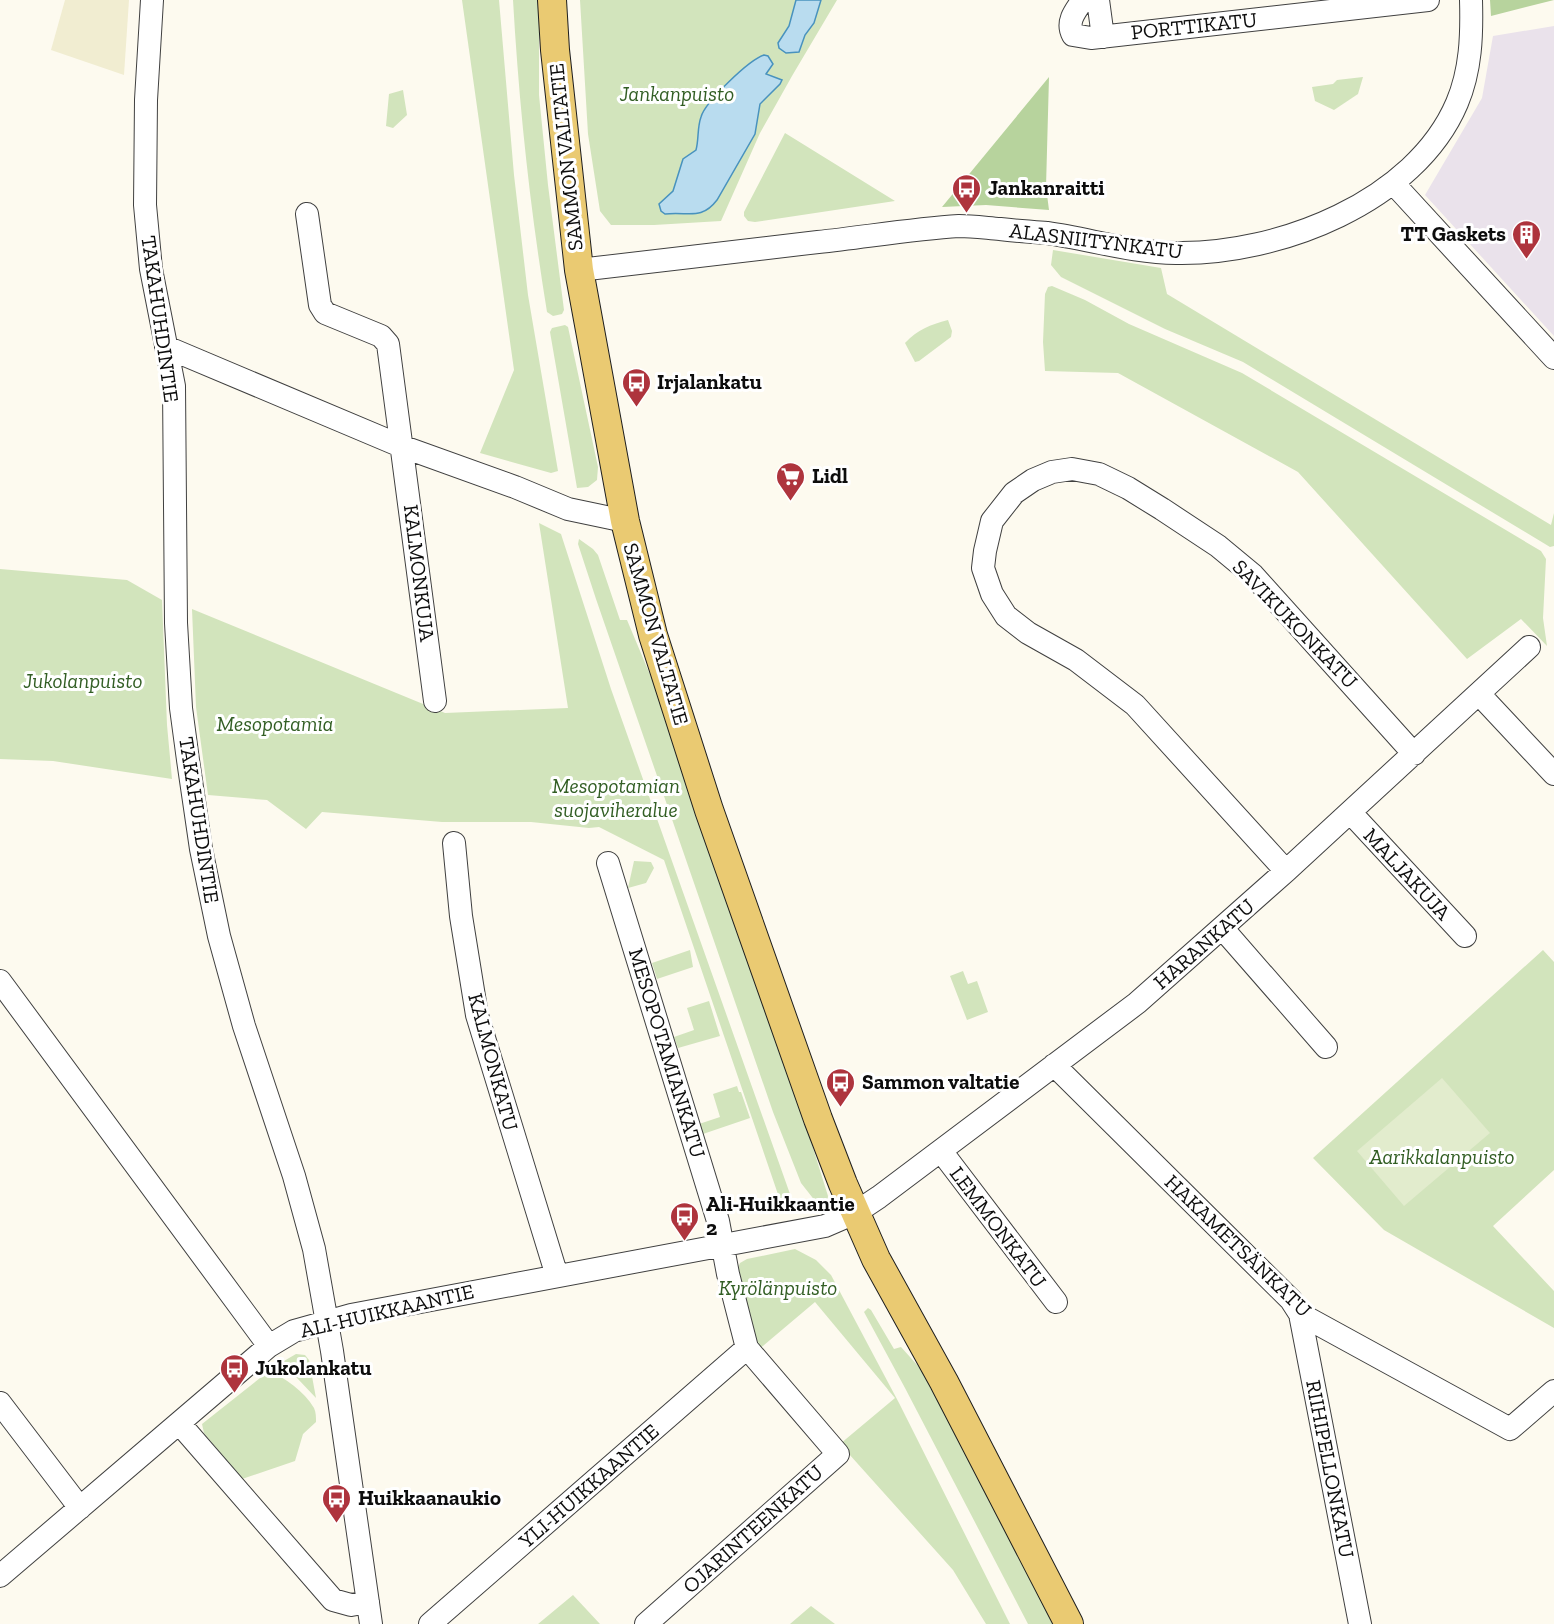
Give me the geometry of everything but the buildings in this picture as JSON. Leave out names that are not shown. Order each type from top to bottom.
[{"type":"main road","name":"SAMMON VALTATIE","points":[[552,0],[579,270],[625,521],[651,626],[710,810],[818,1119],[855,1214],[876,1259],[944,1382],[1069,1624]]},
{"type":"street","name":"TAKAHUHDINTIE","points":[[152,0],[144,195],[151,269],[174,386],[176,622],[181,708],[201,849],[217,927],[235,995],[305,1212],[314,1249],[370,1613]]},
{"type":"street","points":[[1083,0],[1070,21],[1069,28],[1072,35],[1091,38],[1103,37],[1098,0]]},
{"type":"street","name":"PORTTIKATU","points":[[1103,37],[1428,0]]},
{"type":"street","name":"ALASNIITYNKATU","points":[[579,270],[961,226],[1048,234],[1151,252],[1178,253],[1255,246],[1315,226],[1364,202],[1394,183],[1436,140],[1458,101],[1469,62],[1472,34],[1470,0]]},
{"type":"street","points":[[1394,183],[1554,358]]},
{"type":"street","name":"KALMONKUJA","points":[[307,214],[320,305],[325,313],[381,336],[388,344],[435,701]]},
{"type":"street","points":[[166,347],[401,446],[479,473],[568,509],[625,521]]},
{"type":"street","name":"SAVIKUKONKATU","points":[[1286,871],[1135,705],[1076,660],[1028,633],[1006,616],[992,594],[983,568],[992,521],[1014,493],[1033,480],[1052,472],[1072,469],[1099,474],[1128,488],[1162,509],[1218,546],[1253,575],[1414,754]]},
{"type":"street","name":"HARANKATU","points":[[855,1214],[1137,1003],[1286,871],[1529,647]]},
{"type":"street","points":[[1480,694],[1554,774]]},
{"type":"street","name":"MALJAKUJA","points":[[1350,812],[1465,936]]},
{"type":"street","name":"KALMONKATU","points":[[454,843],[468,962],[482,1032],[557,1276]]},
{"type":"street","name":"MESOPOTAMIANKATU","points":[[608,863],[724,1245]]},
{"type":"street","points":[[1222,929],[1326,1047]]},
{"type":"street","points":[[0,981],[269,1346]]},
{"type":"street","name":"HAKAMETSÄNKATU","points":[[1054,1065],[1291,1300],[1300,1314],[1510,1429],[1554,1391]]},
{"type":"street","name":"LEMMONKATU","points":[[941,1151],[1056,1302]]},
{"type":"street","name":"ALI-HUIKKAANTIE","points":[[0,1576],[269,1346],[294,1332],[351,1316],[825,1226],[855,1214]]},
{"type":"street","name":"OJARINTEENKATU","points":[[646,1624],[838,1454],[747,1348],[728,1274],[724,1245]]},
{"type":"street","name":"RIIHIPELLONKATU","points":[[1300,1314],[1360,1624]]},
{"type":"street","name":"YLI-HUIKKAANTIE","points":[[430,1624],[747,1348]]},
{"type":"street","points":[[0,1403],[80,1508]]},
{"type":"street","points":[[179,1423],[333,1600],[370,1613]]},
{"type":"shaded area","points":[[65,0],[129,0],[124,75],[51,50]]},
{"type":"shaded area","points":[[1554,26],[1554,336],[1425,195],[1482,98],[1493,36]]},
{"type":"green space","points":[[462,0],[499,0],[514,175],[528,295],[558,471],[551,473],[480,453],[514,370]]},
{"type":"green space","points":[[513,0],[539,0],[539,95],[564,310],[562,314],[553,316],[547,312],[530,195]]},
{"type":"green space","name":"Jankanpuisto","points":[[580,0],[837,0],[760,133],[721,221],[611,225],[600,211],[588,134]]},
{"type":"green space","points":[[1490,0],[1554,0],[1491,16]]},
{"type":"green space","points":[[1049,77],[1046,187],[1049,210],[986,205],[942,207]]},
{"type":"green space","points":[[1363,77],[1358,94],[1334,110],[1315,101],[1312,87],[1333,84],[1337,80]]},
{"type":"green space","points":[[403,90],[407,115],[393,128],[386,126],[389,94]]},
{"type":"green space","points":[[785,133],[895,201],[755,222],[748,221],[744,212]]},
{"type":"green space","points":[[1053,250],[1161,268],[1167,294],[1551,525],[1554,513],[1554,546],[1550,547],[1243,362],[1165,329],[1061,277],[1051,265]]},
{"type":"green space","points":[[1052,286],[1085,300],[1129,324],[1242,373],[1541,551],[1546,559],[1543,618],[1547,646],[1521,619],[1467,659],[1298,472],[1118,373],[1045,371],[1043,342],[1045,294],[1048,287]]},
{"type":"green space","points":[[948,320],[952,331],[951,337],[915,362],[905,343],[925,328]]},
{"type":"green space","points":[[565,325],[568,327],[598,467],[597,480],[588,487],[577,488],[550,332],[552,328]]},
{"type":"green space","name":"Mesopotamia","points":[[539,523],[561,534],[611,689],[790,1194],[790,1205],[783,1209],[664,860],[599,827],[531,822],[442,822],[322,812],[306,829],[267,800],[208,795],[196,707],[192,609],[445,713],[568,708]]},
{"type":"green space","points":[[579,539],[598,555],[620,620],[627,620],[656,689],[799,1103],[828,1196],[823,1211],[801,1183],[773,1112],[596,599],[578,544]]},
{"type":"green space","name":"Jukolanpuisto","points":[[0,569],[127,580],[162,600],[167,725],[172,779],[53,761],[0,759]]},
{"type":"green space","points":[[634,861],[651,862],[654,868],[646,883],[628,888]]},
{"type":"green space","points":[[690,950],[693,967],[657,979],[652,963]]},
{"type":"green space","name":"Aarikkalanpuisto","points":[[1543,950],[1554,962],[1554,1170],[1493,1226],[1554,1291],[1554,1328],[1384,1230],[1313,1158]]},
{"type":"green space","points":[[963,971],[968,984],[977,981],[988,1012],[967,1020],[950,976]]},
{"type":"green space","points":[[709,1001],[720,1036],[678,1048],[674,1037],[694,1030],[687,1008]]},
{"type":"green space","points":[[1442,1078],[1490,1133],[1404,1206],[1357,1151]]},
{"type":"green space","points":[[737,1086],[750,1118],[703,1134],[699,1124],[720,1117],[713,1094]]},
{"type":"green space","name":"Kyrölänpuisto","points":[[795,1249],[816,1260],[831,1275],[899,1403],[1010,1624],[986,1624],[953,1570],[840,1444],[895,1398],[815,1302],[758,1350],[737,1270],[740,1263],[747,1259]]},
{"type":"green space","points":[[868,1308],[894,1349],[901,1347],[933,1386],[1054,1624],[1028,1624],[864,1312]]},
{"type":"green space","points":[[296,1354],[305,1355],[309,1360],[316,1398],[297,1378],[277,1365]]},
{"type":"green space","points":[[269,1371],[288,1381],[305,1396],[315,1410],[316,1422],[303,1434],[295,1461],[242,1479],[204,1433],[202,1424]]},
{"type":"green space","points":[[573,1595],[600,1624],[538,1624]]},
{"type":"green space","points":[[811,1606],[835,1624],[790,1624]]},
{"type":"water","points":[[796,0],[821,0],[814,23],[805,35],[799,52],[786,53],[779,48],[778,43],[789,26]]},
{"type":"water","points":[[764,55],[768,56],[773,64],[766,74],[782,80],[760,104],[755,134],[717,200],[711,207],[700,213],[665,214],[661,211],[659,204],[673,191],[683,159],[696,150],[704,110],[739,73]]},
{"type":"place","name":"Jankanraitti","points":[[967,214]]},
{"type":"place","name":"TT Gaskets","points":[[1527,260]]},
{"type":"place","name":"Irjalankatu","points":[[636,408]]},
{"type":"place","name":"Lidl","points":[[791,502]]},
{"type":"place","name":"Sammon valtatie","points":[[841,1108]]},
{"type":"place","name":"Ali-Huikkaantie 2","points":[[685,1242]]},
{"type":"place","name":"Jukolankatu","points":[[234,1394]]},
{"type":"place","name":"Huikkaanaukio","points":[[337,1524]]},
{"type":"park label","name":"Mesopotamian suojaviheralue","points":[[616,798]]}]
